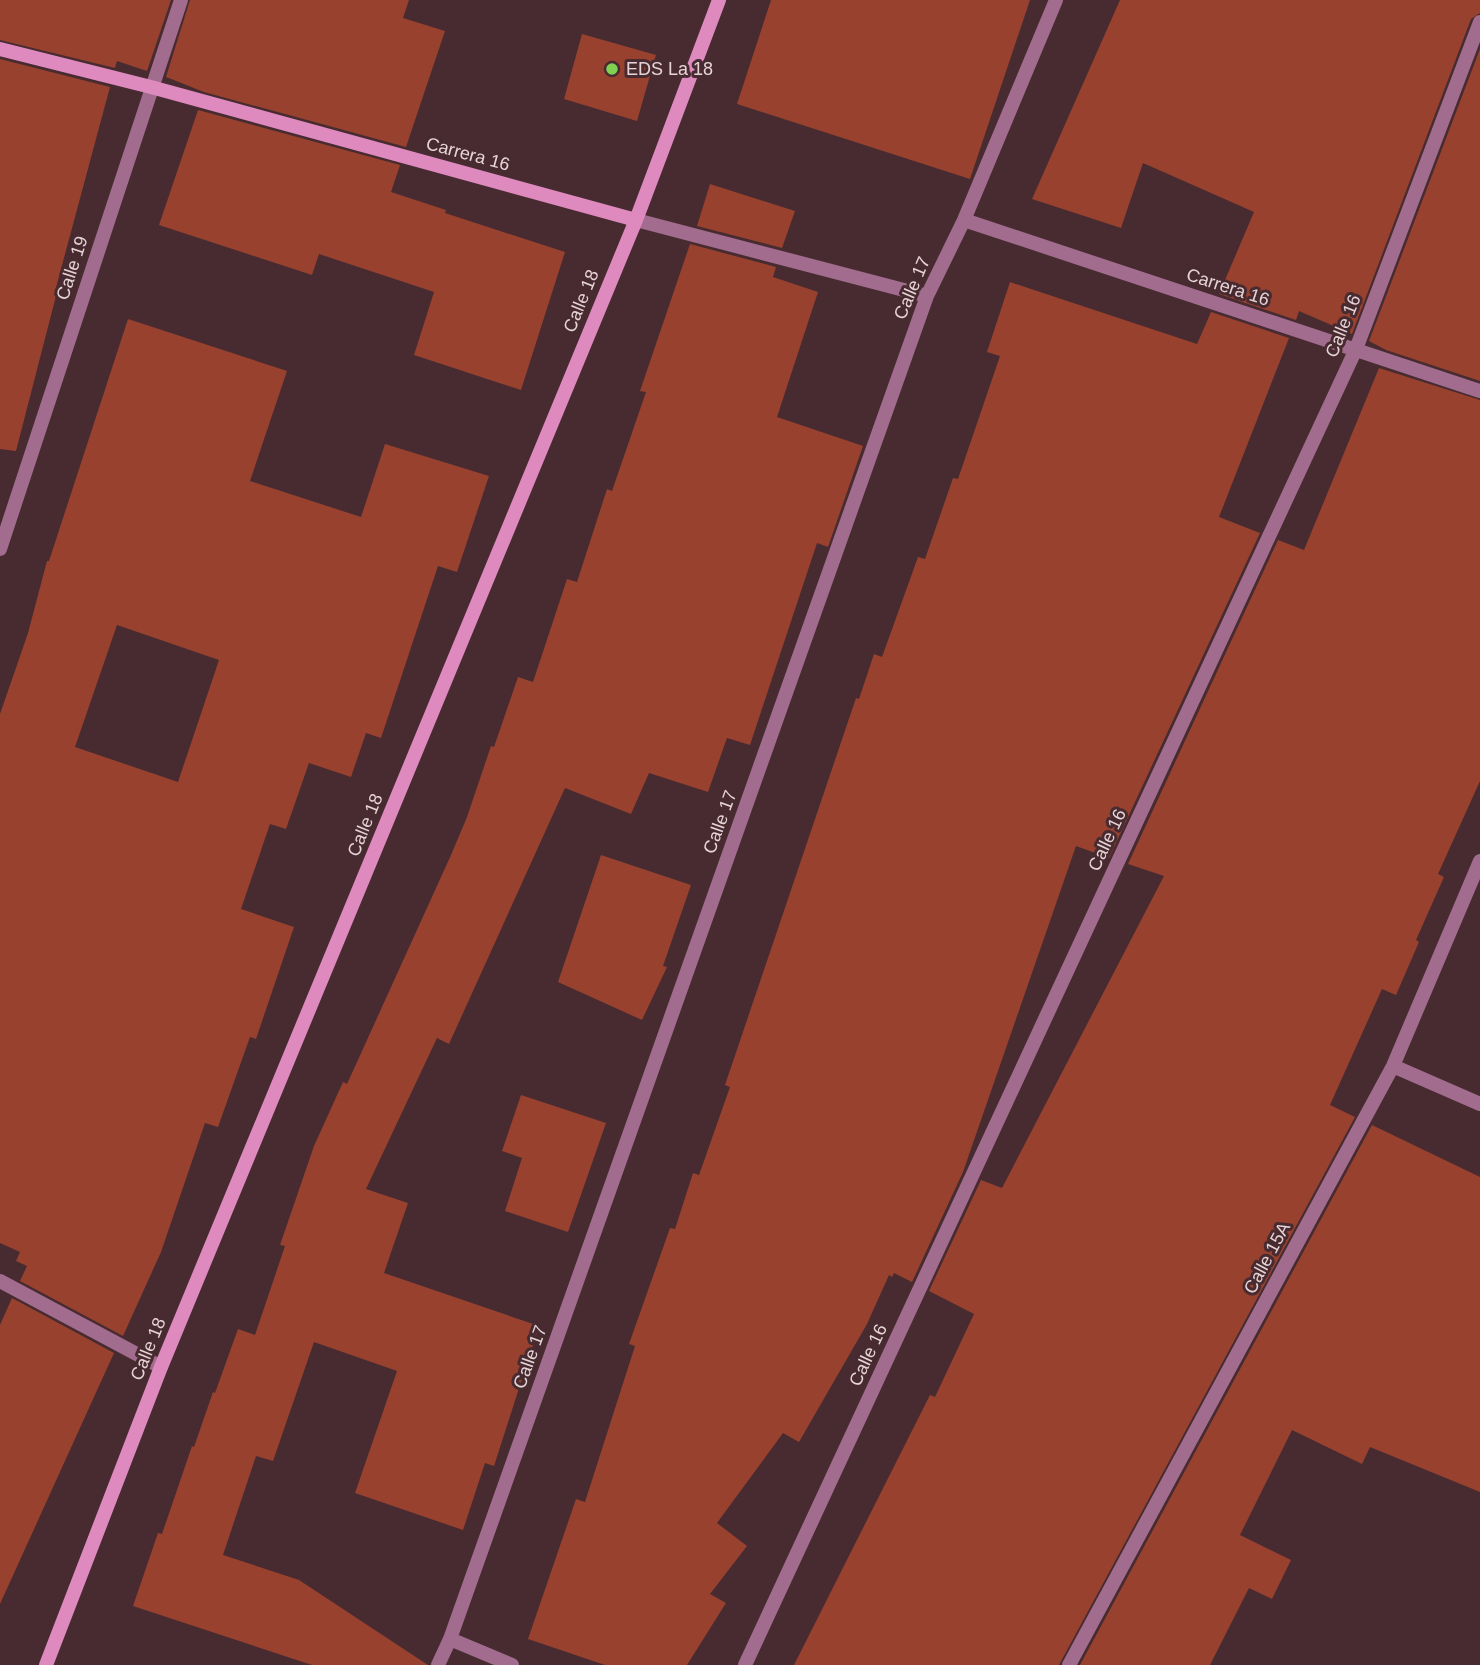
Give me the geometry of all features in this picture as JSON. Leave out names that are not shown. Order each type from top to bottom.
[{"type":"main road","name":"Calle 18","points":[[46,1665],[161,1367],[636,220],[719,0]]},
{"type":"main road","name":"Carrera 16","points":[[0,49],[151,87],[636,220]]},
{"type":"street","name":"Calle 19","points":[[0,549],[181,0]]},
{"type":"street","name":"Calle 17","points":[[438,1665],[450,1639],[927,296],[964,220],[1056,0]]},
{"type":"street","name":"Calle 16","points":[[745,1665],[1356,349],[1480,22]]},
{"type":"street","name":"Carrera 16","points":[[636,220],[927,296]]},
{"type":"street","name":"Carrera 16","points":[[964,220],[1480,391]]},
{"type":"street","name":"Calle 15A","points":[[1069,1665],[1393,1066],[1480,861]]},
{"type":"street","points":[[1393,1066],[1480,1104]]},
{"type":"street","points":[[0,1280],[161,1367]]},
{"type":"street","points":[[450,1639],[512,1665]]},
{"type":"building","points":[[0,0],[171,0],[147,71],[117,61],[115,68],[0,40]]},
{"type":"building","points":[[190,0],[409,0],[403,18],[445,31],[406,147],[204,92],[166,77]]},
{"type":"building","points":[[771,0],[1030,0],[970,179],[737,104]]},
{"type":"building","points":[[1120,0],[1480,0],[1480,13],[1471,19],[1352,334],[1299,311],[1296,320],[1219,294],[1254,212],[1143,163],[1121,228],[1032,199]]},
{"type":"building","name":"EDS La 18","points":[[582,34],[656,55],[637,121],[564,99]]},
{"type":"building","points":[[1480,49],[1480,381],[1386,350],[1369,341]]},
{"type":"building","points":[[0,59],[110,87],[54,295],[56,296],[16,451],[0,449]]},
{"type":"building","points":[[198,110],[400,165],[391,192],[446,210],[445,213],[565,252],[521,390],[414,355],[434,292],[319,254],[312,275],[159,225]]},
{"type":"building","points":[[710,184],[795,211],[782,248],[697,226]]},
{"type":"building","points":[[690,244],[776,267],[773,277],[818,292],[777,417],[863,446],[828,547],[817,543],[750,745],[727,738],[708,792],[649,773],[631,814],[565,788],[449,1044],[437,1038],[366,1189],[408,1203],[384,1273],[539,1326],[494,1466],[485,1463],[463,1530],[355,1493],[397,1371],[314,1342],[273,1461],[256,1456],[223,1555],[299,1580],[428,1665],[312,1665],[133,1606],[158,1533],[162,1534],[192,1446],[194,1447],[238,1329],[255,1335],[285,1246],[280,1245],[314,1146],[343,1082],[347,1084],[451,855],[491,746],[494,747],[518,677],[533,682],[567,579],[577,582],[607,489],[612,491],[646,392],[640,391]]},
{"type":"building","points":[[1010,282],[1197,344],[1211,312],[1289,338],[1219,517],[1260,533],[1109,858],[1076,846],[963,1172],[912,1282],[894,1273],[892,1277],[889,1275],[867,1324],[799,1442],[783,1433],[717,1523],[747,1546],[710,1594],[726,1603],[687,1665],[605,1665],[528,1639],[576,1499],[585,1502],[635,1346],[629,1344],[670,1228],[675,1229],[693,1173],[699,1175],[730,1087],[725,1085],[856,698],[859,699],[874,654],[882,657],[918,557],[925,559],[953,478],[958,479],[1000,356],[987,352]]},
{"type":"building","points":[[128,319],[287,371],[250,481],[361,517],[385,444],[489,476],[457,572],[438,566],[381,738],[366,733],[351,777],[309,763],[286,829],[270,824],[241,909],[294,927],[256,1039],[250,1037],[218,1127],[205,1123],[161,1252],[123,1336],[20,1281],[27,1266],[16,1261],[20,1252],[0,1243],[0,714]],"holes":[[[117,625],[219,660],[178,782],[75,747]]]},
{"type":"building","points":[[1379,368],[1480,400],[1480,781],[1438,874],[1444,877],[1416,940],[1419,942],[1396,995],[1382,989],[1330,1105],[1355,1117],[1059,1665],[794,1665],[930,1395],[935,1397],[974,1314],[929,1291],[981,1180],[1002,1188],[1164,876],[1128,864],[1278,540],[1304,550]]},
{"type":"building","points":[[601,855],[691,885],[663,966],[667,967],[642,1020],[558,982]]},
{"type":"building","points":[[521,1095],[606,1123],[568,1232],[505,1211],[522,1158],[502,1151]]},
{"type":"building","points":[[1372,1125],[1480,1177],[1480,1492],[1370,1447],[1362,1464],[1292,1430],[1240,1535],[1291,1560],[1272,1599],[1249,1588],[1210,1665],[1080,1665]]},
{"type":"building","points":[[12,1298],[114,1353],[0,1604],[0,1325]]},
{"type":"place","name":"EDS La 18","points":[[612,69]]}]
